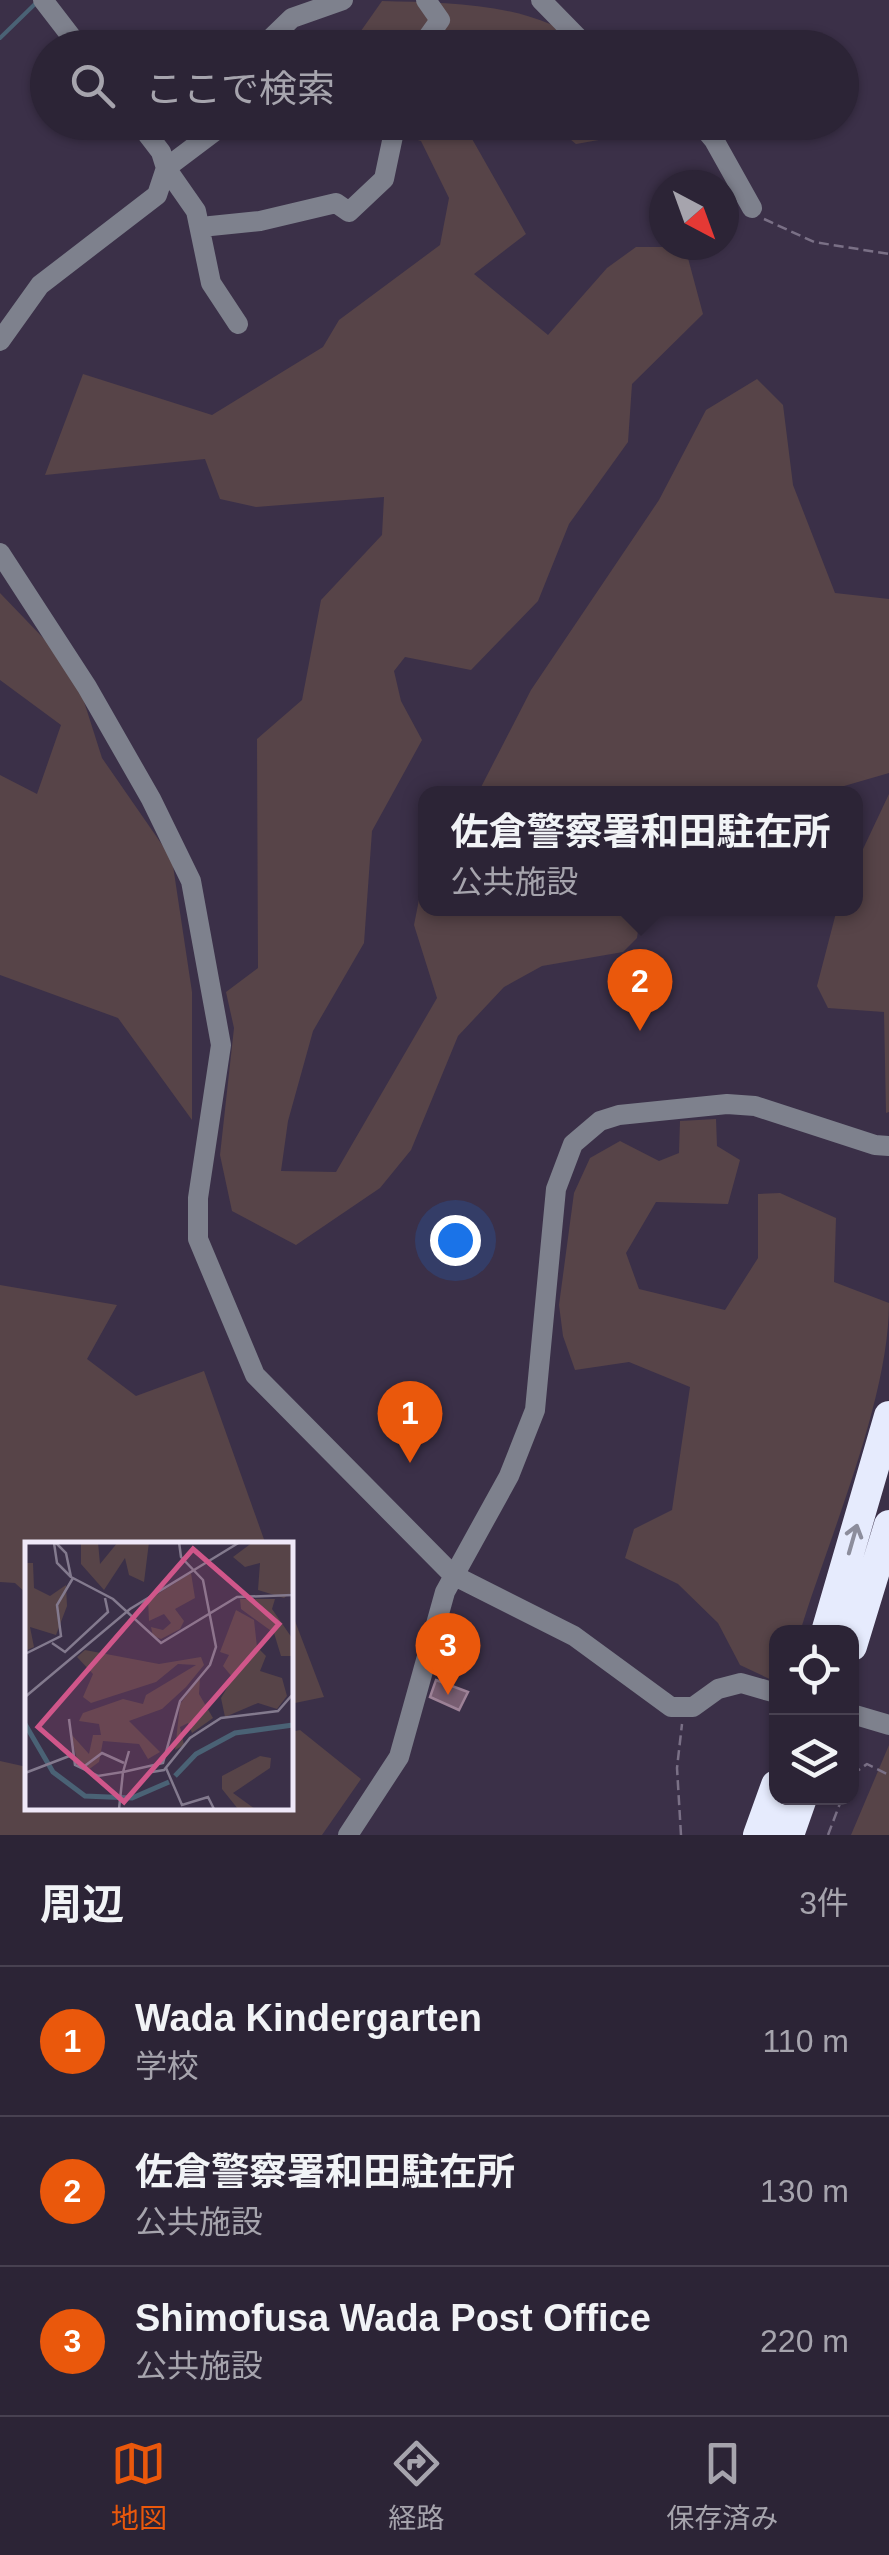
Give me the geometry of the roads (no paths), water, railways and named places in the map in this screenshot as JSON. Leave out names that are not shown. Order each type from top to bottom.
[{"type":"highway","points":[[828,1625],[889,1416]]},
{"type":"highway","points":[[858,1625],[889,1525]]},
{"type":"highway","points":[[758,1835],[769,1804]]},
{"type":"highway","points":[[789,1835],[800,1805]]},
{"type":"street","points":[[43,0],[66,30]]},
{"type":"street","points":[[280,30],[292,18],[344,0]]},
{"type":"street","points":[[426,0],[440,20],[433,30]]},
{"type":"street","points":[[547,3],[572,30]]},
{"type":"street","points":[[152,140],[196,211],[210,283],[238,324]]},
{"type":"street","points":[[0,340],[40,285],[157,195],[166,168],[203,140]]},
{"type":"street","points":[[201,227],[288,216],[324,204],[336,203],[348,212],[384,179],[392,140]]},
{"type":"street","points":[[714,140],[752,208]]},
{"type":"street","points":[[0,314],[22,310]]},
{"type":"street","points":[[0,553],[86,687],[151,799],[191,882],[221,1045],[198,1198],[198,1239],[240,1346],[256,1375],[453,1574],[574,1636],[672,1707],[684,1708],[741,1683],[769,1691]]},
{"type":"street","points":[[348,1835],[399,1757],[453,1574],[509,1476],[535,1410],[558,1175],[572,1144],[586,1130],[619,1115],[727,1104],[755,1106],[875,1146],[889,1146]]},
{"type":"street","points":[[855,1715],[888,1725]]},
{"type":"waterway","points":[[0,38],[36,3]]},
{"type":"place","name":"佐倉警察署和田駐在所","points":[[640,1031]]},
{"type":"place","name":"Wada Kindergarten","points":[[410,1463]]},
{"type":"place","name":"Shimofusa Wada Post Office","points":[[448,1695]]}]
